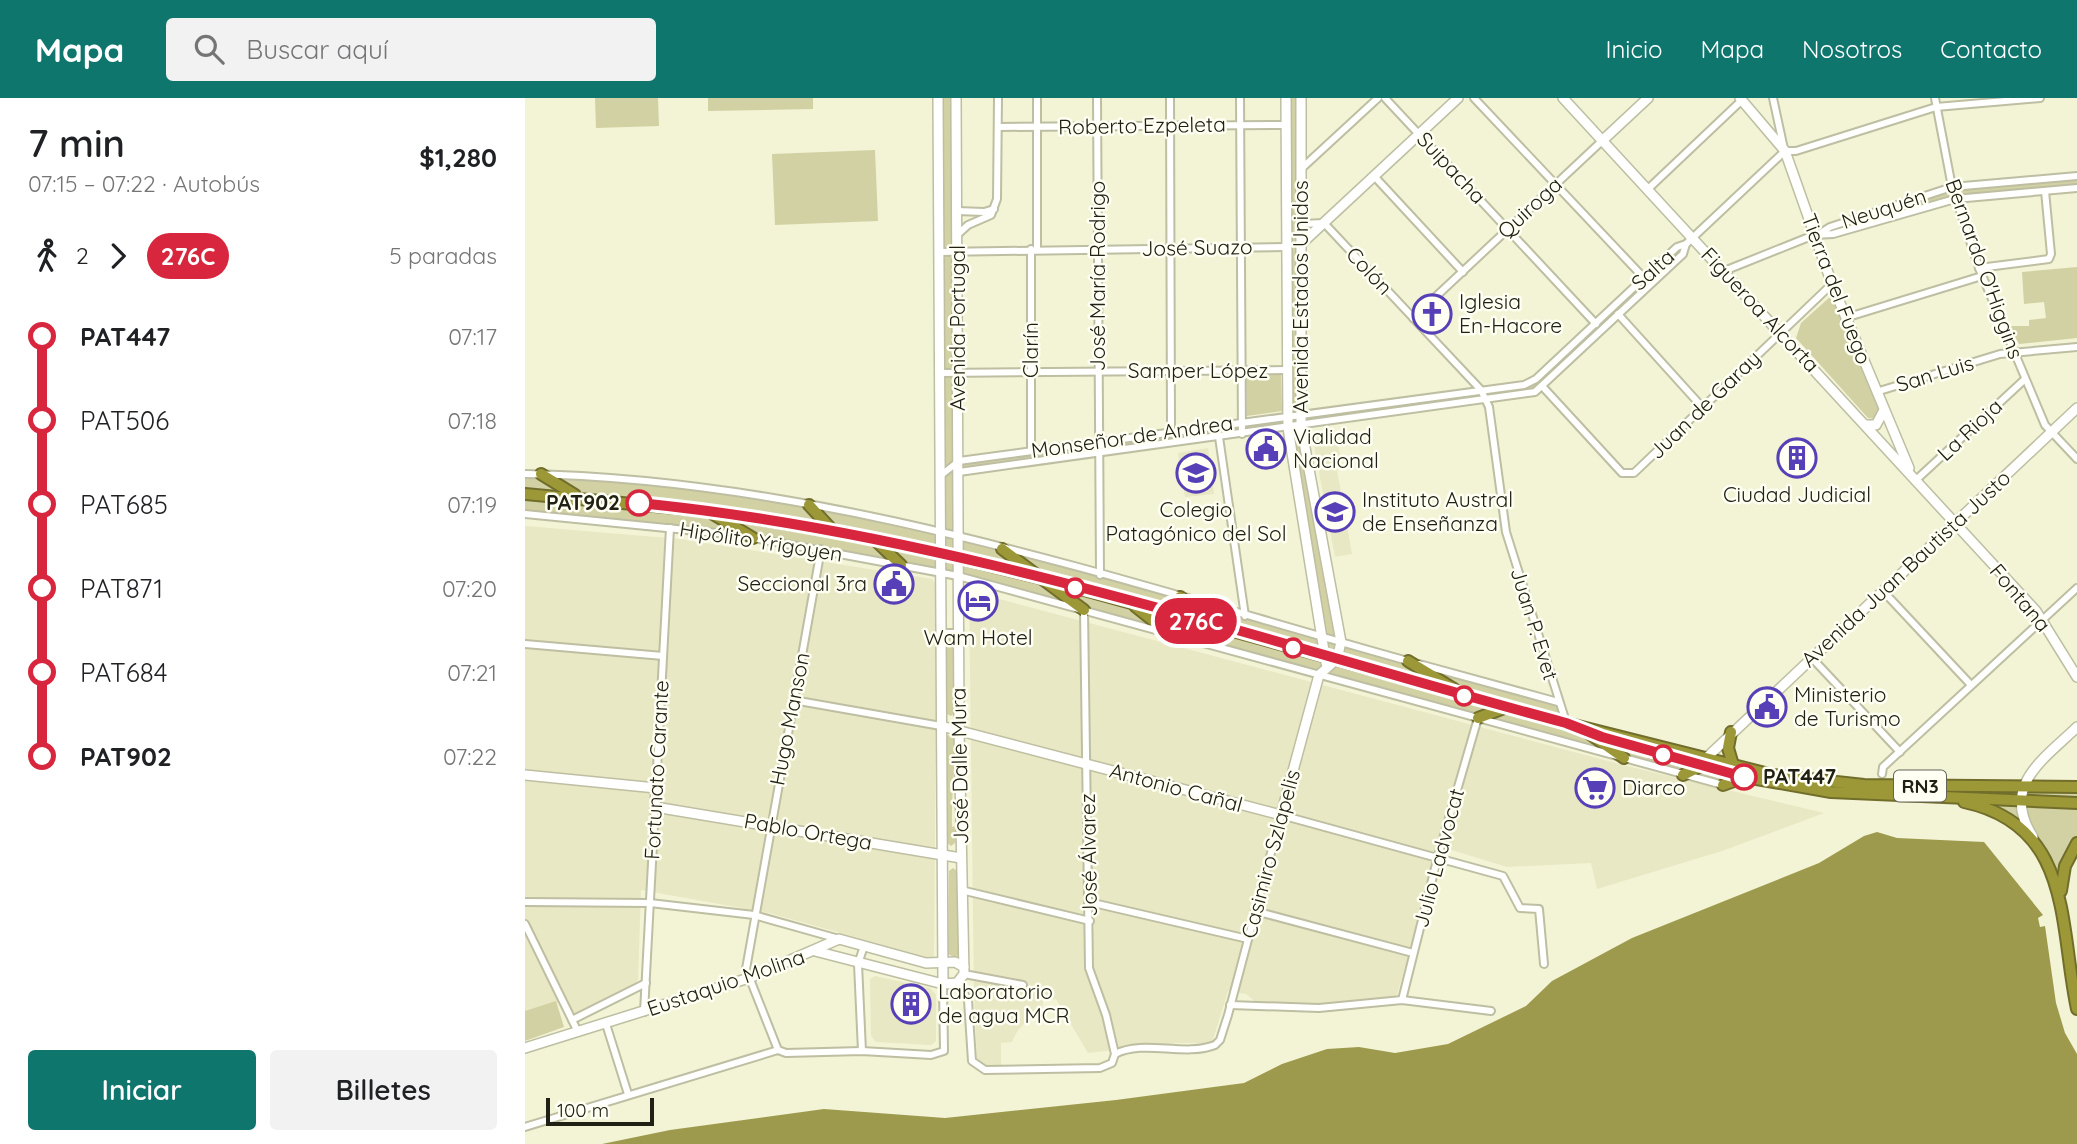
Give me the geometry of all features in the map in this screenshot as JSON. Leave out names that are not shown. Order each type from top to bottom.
[{"type":"highway","points":[[541,474],[577,497]]},
{"type":"highway","name":"RN3","points":[[525,494],[708,511],[874,539],[1048,580],[1566,723],[1745,777],[1831,792],[1923,796],[1968,803],[2002,816],[2031,839],[2052,870],[2061,904],[2077,1009]]},
{"type":"highway","points":[[809,505],[833,531]]},
{"type":"highway","points":[[708,511],[753,538]]},
{"type":"highway","points":[[874,539],[901,565]]},
{"type":"highway","points":[[1002,549],[1048,580],[1084,610]]},
{"type":"highway","points":[[1179,597],[1222,628]]},
{"type":"highway","points":[[1130,603],[1170,634]]},
{"type":"highway","points":[[1408,661],[1465,696]]},
{"type":"highway","points":[[1478,718],[1507,707]]},
{"type":"highway","name":"RN3","points":[[1566,723],[1587,732],[1702,762],[1733,765],[1817,782],[1891,786],[2077,787]]},
{"type":"highway","points":[[1587,732],[1624,758]]},
{"type":"highway","points":[[1731,732],[1728,748],[1733,765]]},
{"type":"highway","points":[[1683,775],[1702,762]]},
{"type":"highway","points":[[1882,774],[1891,786]]},
{"type":"highway","points":[[1723,785],[1745,777]]},
{"type":"highway","points":[[1923,796],[2077,803]]},
{"type":"highway","points":[[2061,904],[2065,866],[2077,843]]},
{"type":"main road","name":"Avenida Portugal","points":[[938,98],[942,554]]},
{"type":"main road","name":"Avenida Portugal","points":[[956,98],[960,558]]},
{"type":"main road","name":"Avenida Estados Unidos","points":[[1286,98],[1288,428],[1324,637],[1332,658]]},
{"type":"main road","name":"Avenida Estados Unidos","points":[[1301,98],[1301,426],[1341,642],[1332,658]]},
{"type":"main road","points":[[1301,244],[1458,98]]},
{"type":"main road","name":"Figueroa Alcorta","points":[[1563,98],[1648,189],[1690,241],[1724,271],[1956,524]]},
{"type":"main road","name":"Quiroga","points":[[1602,140],[1648,98]]},
{"type":"main road","points":[[1741,99],[1785,151]]},
{"type":"main road","name":"Tierra del Fuego","points":[[1785,151],[1832,284],[1914,478]]},
{"type":"main road","name":"Avenida Juan Bautista Justo","points":[[1702,762],[2077,408]]},
{"type":"main road","points":[[1866,425],[1876,425],[1884,410]]},
{"type":"main road","name":"Fontana","points":[[1956,524],[2042,620],[2077,677]]},
{"type":"main road","name":"José Dalle Mura","points":[[942,554],[943,984]]},
{"type":"main road","name":"José Dalle Mura","points":[[960,558],[958,633],[964,970]]},
{"type":"main road","name":"Casimiro Szlapelis","points":[[1281,815],[1322,673],[1332,658]]},
{"type":"main road","name":"Antonio Cañal","points":[[941,726],[1281,815]]},
{"type":"main road","points":[[2052,870],[2025,824],[2020,800],[2031,772],[2077,727]]},
{"type":"main road","points":[[525,775],[656,788]]},
{"type":"main road","name":"Fortunato Carante","points":[[655,807],[656,788]]},
{"type":"main road","name":"Pablo Ortega","points":[[655,807],[961,858]]},
{"type":"main road","points":[[815,951],[839,939],[926,962],[960,963],[964,970],[957,983]]},
{"type":"main road","name":"Eustaquio Molina","points":[[525,1048],[749,978],[815,951],[943,984],[957,983]]},
{"type":"street","points":[[957,235],[968,225],[985,219],[994,209],[997,200],[998,98]]},
{"type":"street","name":"Clarín","points":[[1031,451],[1037,98]]},
{"type":"street","name":"José María Rodrigo","points":[[1097,98],[1100,575]]},
{"type":"street","points":[[1170,98],[1171,430]]},
{"type":"street","points":[[1240,98],[1242,434]]},
{"type":"street","points":[[1301,169],[1378,98]]},
{"type":"street","name":"Suipacha","points":[[1385,98],[1602,331]]},
{"type":"street","points":[[1474,98],[1644,278]]},
{"type":"street","name":"Tierra del Fuego","points":[[1773,98],[1785,151]]},
{"type":"street","name":"Bernardo O'Higgins","points":[[1935,98],[1955,199],[1982,276],[2045,425],[2077,459]]},
{"type":"street","points":[[1785,151],[1796,151],[1937,107],[2041,98]]},
{"type":"street","points":[[1648,189],[1741,99]]},
{"type":"street","name":"Roberto Ezpeleta","points":[[998,127],[1286,125]]},
{"type":"street","name":"Quiroga","points":[[1413,318],[1602,140]]},
{"type":"street","name":"Salta","points":[[1539,383],[1602,331],[1683,254],[1690,241],[1785,151]]},
{"type":"street","points":[[1374,176],[1462,272]]},
{"type":"street","name":"Neuquén","points":[[1816,235],[1830,227],[1952,187],[2077,176]]},
{"type":"street","name":"Neuquén","points":[[1816,235],[1833,234],[1955,199],[2077,188]]},
{"type":"street","points":[[1979,268],[2049,259],[2051,254],[2045,191]]},
{"type":"street","points":[[957,211],[984,212],[994,209]]},
{"type":"street","points":[[1301,224],[1324,223]]},
{"type":"street","name":"Colón","points":[[1324,223],[1481,390],[1485,399]]},
{"type":"street","points":[[1724,271],[1816,235]]},
{"type":"street","name":"Salta","points":[[1539,383],[1595,323],[1677,247],[1690,241]]},
{"type":"street","name":"José Suazo","points":[[939,252],[1034,248],[1287,247]]},
{"type":"street","points":[[1846,318],[1982,276]]},
{"type":"street","name":"Juan de Garay","points":[[1539,383],[1622,473],[1634,473],[1832,284]]},
{"type":"street","points":[[1612,308],[1703,408]]},
{"type":"street","name":"San Luis","points":[[1876,392],[2013,352],[2077,347]]},
{"type":"street","name":"Samper López","points":[[940,373],[1288,370]]},
{"type":"street","name":"La Rioja","points":[[1914,478],[2024,380]]},
{"type":"street","name":"Monseñor de Andrea","points":[[959,461],[1171,430],[1539,383]]},
{"type":"street","name":"Monseñor de Andrea","points":[[959,472],[1535,392],[1539,383]]},
{"type":"street","name":"Juan P. Evet","points":[[1485,399],[1506,532],[1566,723]]},
{"type":"street","points":[[1219,437],[1245,616]]},
{"type":"street","points":[[940,476],[959,461]]},
{"type":"street","name":"Hipólito Yrigoyen","points":[[525,474],[607,476],[809,505],[942,533],[1558,702]]},
{"type":"street","name":"Hipólito Yrigoyen","points":[[525,514],[753,538],[942,572],[1322,673],[1723,785]]},
{"type":"street","name":"Fortunato Carante","points":[[656,788],[670,528]]},
{"type":"street","name":"Hugo Manson","points":[[778,1050],[746,969],[821,549]]},
{"type":"street","points":[[1882,774],[1884,767],[2077,588]]},
{"type":"street","points":[[1883,591],[1971,685]]},
{"type":"street","name":"José Álvarez","points":[[1084,610],[1090,975],[1106,1015],[1115,1054]]},
{"type":"street","points":[[942,632],[958,633]]},
{"type":"street","points":[[525,644],[663,656]]},
{"type":"street","points":[[1811,657],[1900,752]]},
{"type":"street","name":"Antonio Cañal","points":[[793,700],[941,726]]},
{"type":"street","name":"Julio Ladvocat","points":[[1402,1000],[1438,856],[1478,718]]},
{"type":"street","name":"Fortunato Carante","points":[[644,1012],[655,807]]},
{"type":"street","name":"Antonio Cañal","points":[[1281,815],[1503,876],[1520,908],[1538,909],[1544,964]]},
{"type":"street","name":"Casimiro Szlapelis","points":[[1115,1054],[1127,1049],[1212,1047],[1220,1040],[1281,815]]},
{"type":"street","points":[[961,890],[1090,920]]},
{"type":"street","points":[[525,902],[650,903],[754,915],[839,939]]},
{"type":"street","points":[[1089,902],[1248,939]]},
{"type":"street","points":[[1255,911],[1413,953]]},
{"type":"street","points":[[525,926],[578,1032]]},
{"type":"street","points":[[862,1051],[858,964],[864,946]]},
{"type":"street","points":[[964,970],[1023,985]]},
{"type":"street","points":[[572,1020],[646,983]]},
{"type":"street","points":[[957,983],[968,1000],[970,1054],[978,1068],[1100,1068],[1112,1063],[1115,1054]]},
{"type":"street","points":[[525,1127],[778,1050],[786,1053],[862,1051],[931,1055],[944,1051],[943,984]]},
{"type":"street","points":[[1230,1005],[1319,1008],[1402,1000],[1491,1011]]},
{"type":"street","points":[[606,1024],[628,1094]]},
{"type":"shaded area","points":[[595,98],[658,98],[659,126],[596,128]]},
{"type":"shaded area","points":[[708,98],[813,98],[813,109],[708,111]]},
{"type":"shaded area","points":[[938,98],[956,98],[959,461],[1288,415],[1286,98],[1301,98],[1302,413],[1524,385],[1536,379],[1677,247],[1686,244],[1683,254],[1535,392],[1302,426],[1341,642],[1558,702],[1566,723],[1817,782],[2077,787],[2077,843],[2057,883],[2022,831],[1968,803],[1745,777],[1723,785],[958,576],[753,538],[525,514],[525,474],[578,476],[735,494],[942,533]],"holes":[[[1288,428],[1323,637],[959,537],[959,472]]]},
{"type":"shaded area","points":[[875,150],[878,221],[775,225],[772,154]]},
{"type":"shaded area","points":[[2077,176],[2077,188],[1955,199],[1818,235],[1830,227],[1952,187]]},
{"type":"shaded area","points":[[2077,267],[2077,338],[2019,344],[2008,326],[2029,326],[2029,320],[2046,318],[2044,302],[2024,304],[2022,272]]},
{"type":"shaded area","points":[[1831,296],[1879,408],[1880,413],[1875,419],[1868,418],[1796,338],[1801,323]]},
{"type":"shaded area","points":[[1246,374],[1281,374],[1282,411],[1247,416]]},
{"type":"shaded area","name":"Instituto Austral de Enseñanza","points":[[1335,431],[1343,468],[1337,470],[1352,554],[1335,557],[1312,435]]},
{"type":"shaded area","name":"Colegio Patagónico del Sol","points":[[1208,448],[1214,494],[1185,497],[1178,453]]},
{"type":"shaded area","points":[[525,526],[680,539],[932,579],[937,586],[934,959],[769,913],[641,890],[638,980],[634,985],[574,1016],[566,1000],[525,1015]]},
{"type":"shaded area","points":[[969,591],[1623,765],[1824,813],[1722,851],[1597,889],[1591,863],[1507,867],[1439,846],[1397,995],[1389,999],[1264,1009],[1246,994],[1228,991],[1212,1043],[1174,1043],[1088,1053],[1056,999],[1043,1001],[1042,1016],[1029,1019],[1018,1030],[1012,1042],[1001,1043],[1001,1067],[982,1068],[977,1061],[974,993]]},
{"type":"shaded area","points":[[950,636],[954,644],[955,712],[951,716],[945,713],[946,639]]},
{"type":"shaded area","points":[[948,735],[954,736],[955,742],[952,827],[957,825],[955,843],[951,846],[946,842]]},
{"type":"shaded area","points":[[1877,832],[1897,838],[1984,842],[2043,915],[2038,918],[2040,927],[2045,926],[2056,1003],[2065,1033],[2077,1054],[2077,1144],[602,1144],[670,1130],[824,1109],[945,1118],[1116,1100],[1244,1083],[1282,1064],[1327,1049],[1359,1047],[1395,1053],[1448,1044],[1526,1006],[1552,981],[1632,938],[1819,863],[1864,836]]},
{"type":"shaded area","points":[[953,868],[958,872],[959,954],[956,958],[948,954],[949,871]]},
{"type":"shaded area","points":[[875,976],[930,988],[936,995],[936,1041],[931,1045],[876,1042],[871,1036],[870,979]]},
{"type":"shaded area","points":[[556,1001],[564,1027],[525,1041],[525,1011]]},
{"type":"bus line","name":"276C","points":[[639,503],[726,513],[833,531],[1048,580],[1566,723],[1602,737],[1744,777]]},
{"type":"place","name":"Iglesia En-Hacore","points":[[1432,314]]},
{"type":"place","name":"Vialidad Nacional","points":[[1266,449]]},
{"type":"place","name":"Ciudad Judicial","points":[[1797,458]]},
{"type":"place","name":"Colegio Patagónico del Sol","points":[[1196,473]]},
{"type":"place","name":"PAT902","points":[[639,503]]},
{"type":"place","name":"Instituto Austral de Enseñanza","points":[[1335,512]]},
{"type":"place","name":"Seccional 3ra","points":[[894,584]]},
{"type":"place","name":"Wam Hotel","points":[[978,601]]},
{"type":"place","name":"Ministerio de Turismo","points":[[1767,707]]},
{"type":"place","name":"PAT447","points":[[1744,777]]},
{"type":"place","name":"Diarco","points":[[1595,788]]},
{"type":"place","name":"Laboratorio de agua MCR","points":[[911,1004]]}]
